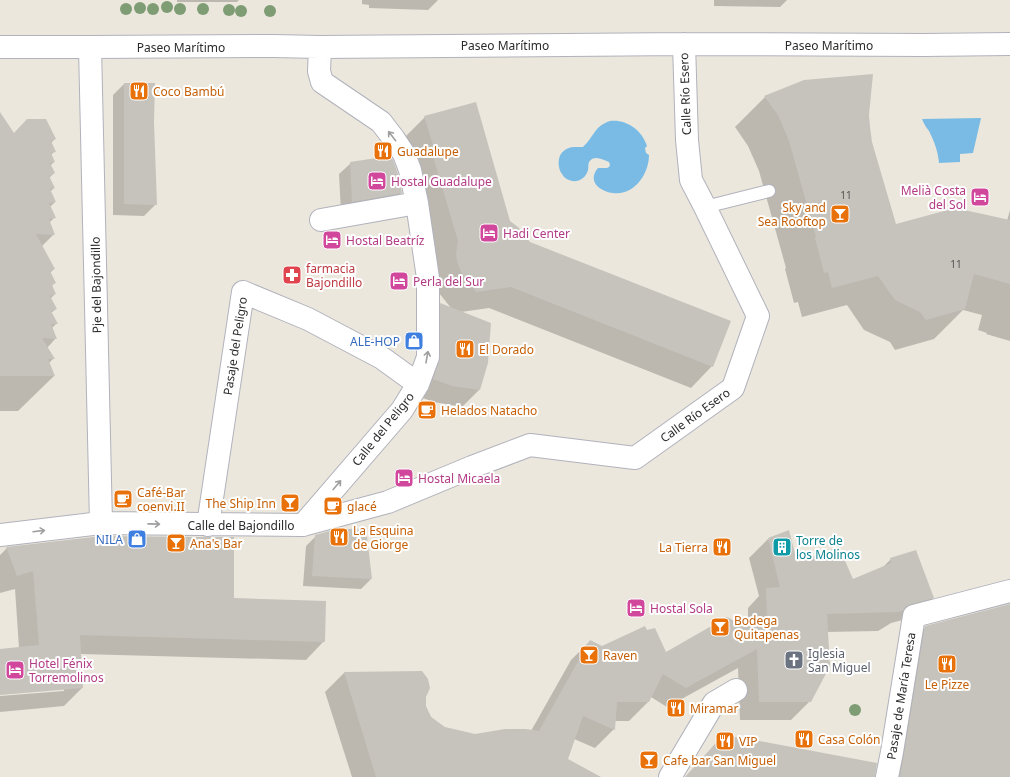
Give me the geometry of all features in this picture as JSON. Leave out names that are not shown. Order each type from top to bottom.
[{"type":"street","name":"Calle Río Esero","points":[[472,467],[530,445],[635,458],[733,388],[758,316],[691,180],[687,140],[684,44]]},
{"type":"street","name":"Paseo Marítimo","points":[[0,47],[1010,44]]},
{"type":"street","name":"Pje del Bajondillo","points":[[90,47],[101,523]]},
{"type":"street","name":"Calle del Peligro","points":[[303,525],[402,410],[418,384],[428,357],[428,278],[417,203],[410,170],[404,154],[381,122],[322,82],[319,71],[320,47]]},
{"type":"street","points":[[321,220],[417,203]]},
{"type":"street","name":"Pasaje del Peligro","points":[[208,525],[243,292],[308,320],[382,358],[418,384]]},
{"type":"street","name":"Calle del Bajondillo","points":[[0,535],[101,523],[303,525],[388,502],[472,467]]},
{"type":"street","name":"Pasaje de María Teresa","points":[[887,777],[914,616],[1010,591]]},
{"type":"street","points":[[670,777],[714,703],[736,690]]},
{"type":"lane","points":[[705,207],[769,191]]},
{"type":"water","points":[[981,118],[973,153],[960,154],[960,162],[939,163],[934,142],[922,119]]},
{"type":"water","points":[[610,121],[622,122],[633,127],[645,140],[647,146],[645,148],[646,153],[649,155],[646,169],[639,182],[634,187],[621,193],[613,193],[603,190],[596,185],[594,181],[595,173],[598,168],[609,167],[609,162],[605,160],[594,158],[590,160],[586,175],[577,181],[572,181],[565,178],[559,167],[560,156],[564,150],[571,147],[583,147],[597,129]]},
{"type":"building","points":[[873,74],[869,115],[872,142],[896,224],[955,208],[1010,220],[1010,284],[974,274],[965,309],[926,320],[920,312],[895,300],[878,276],[832,288],[828,272],[824,273],[816,237],[789,141],[778,115],[764,96],[804,80]]},
{"type":"building","points":[[124,83],[155,83],[154,122],[157,205],[124,204]]},
{"type":"building","name":"Hadi Center","points":[[476,102],[510,221],[518,227],[530,242],[731,321],[713,367],[511,287],[476,292],[461,272],[457,261],[456,253],[458,241],[430,146],[433,145],[424,116]]},
{"type":"building","points":[[0,112],[14,133],[27,119],[46,119],[56,139],[51,141],[56,152],[51,153],[55,162],[50,163],[55,173],[49,176],[55,188],[50,189],[56,202],[49,203],[56,218],[49,219],[55,235],[36,234],[55,269],[50,271],[56,283],[52,285],[56,294],[50,296],[57,309],[51,311],[58,324],[51,324],[57,339],[42,338],[55,359],[48,359],[55,376],[0,376]]},
{"type":"building","name":"Hostal Guadalupe","points":[[390,156],[398,174],[402,193],[352,202],[350,162]]},
{"type":"building","points":[[440,303],[491,323],[488,363],[480,390],[452,386],[433,379],[440,357]]},
{"type":"building","points":[[366,528],[372,579],[312,576],[315,535],[333,530]]},
{"type":"building","points":[[789,530],[797,562],[839,547],[853,579],[891,563],[890,558],[916,550],[934,598],[911,604],[905,607],[904,610],[898,612],[827,614],[830,666],[811,702],[759,702],[757,649],[686,688],[663,674],[649,702],[617,702],[615,730],[583,716],[568,759],[601,777],[376,777],[344,672],[422,671],[428,679],[430,688],[426,697],[426,706],[431,717],[445,727],[475,734],[505,729],[526,729],[539,731],[590,640],[602,646],[645,626],[647,630],[655,628],[666,652],[727,617],[738,623],[767,623],[766,588],[780,587],[768,538]]},
{"type":"building","points":[[102,536],[234,537],[234,598],[326,601],[325,642],[80,635],[83,688],[0,695],[0,649],[39,645],[33,571],[17,576],[6,547]]},
{"type":"building","points":[[1010,604],[1010,777],[900,777],[925,626]]},
{"type":"building","points":[[723,735],[877,763],[875,777],[685,777]]},
{"type":"place","name":"Coco Bambú","points":[[139,91]]},
{"type":"place","name":"Guadalupe","points":[[383,151]]},
{"type":"place","name":"Hostal Guadalupe","points":[[377,181]]},
{"type":"place","name":"Melià Costa del Sol","points":[[980,197]]},
{"type":"place","name":"Sky and Sea Rooftop","points":[[840,214]]},
{"type":"place","name":"Hadi Center","points":[[489,233]]},
{"type":"place","name":"Hostal Beatríz","points":[[332,240]]},
{"type":"place","name":"farmacia Bajondillo","points":[[292,275]]},
{"type":"place","name":"Perla del Sur","points":[[399,281]]},
{"type":"place","name":"ALE-HOP","points":[[414,341]]},
{"type":"place","name":"El Dorado","points":[[465,349]]},
{"type":"place","name":"Helados Natacho","points":[[427,410]]},
{"type":"place","name":"Hostal Micaela","points":[[404,478]]},
{"type":"place","name":"Café-Bar coenvi.II","points":[[123,499]]},
{"type":"place","name":"The Ship Inn","points":[[290,503]]},
{"type":"place","name":"glacé","points":[[333,506]]},
{"type":"place","name":"La Esquina de Giorge","points":[[339,537]]},
{"type":"place","name":"NILA","points":[[137,539]]},
{"type":"place","name":"Ana's Bar","points":[[176,543]]},
{"type":"place","name":"La Tierra","points":[[722,547]]},
{"type":"place","name":"Torre de los Molinos","points":[[782,547]]},
{"type":"place","name":"Hostal Sola","points":[[636,608]]},
{"type":"place","name":"Bodega Quitapenas","points":[[720,627]]},
{"type":"place","name":"Raven","points":[[589,655]]},
{"type":"place","name":"Iglesia San Miguel","points":[[794,660]]},
{"type":"place","name":"Le Pizze","points":[[947,664]]},
{"type":"place","name":"Hotel Fénix Torremolinos","points":[[15,670]]},
{"type":"place","name":"Miramar","points":[[676,708]]},
{"type":"place","name":"Casa Colón","points":[[804,739]]},
{"type":"place","name":"VIP","points":[[725,741]]},
{"type":"place","name":"Cafe bar San Miguel","points":[[649,760]]}]
